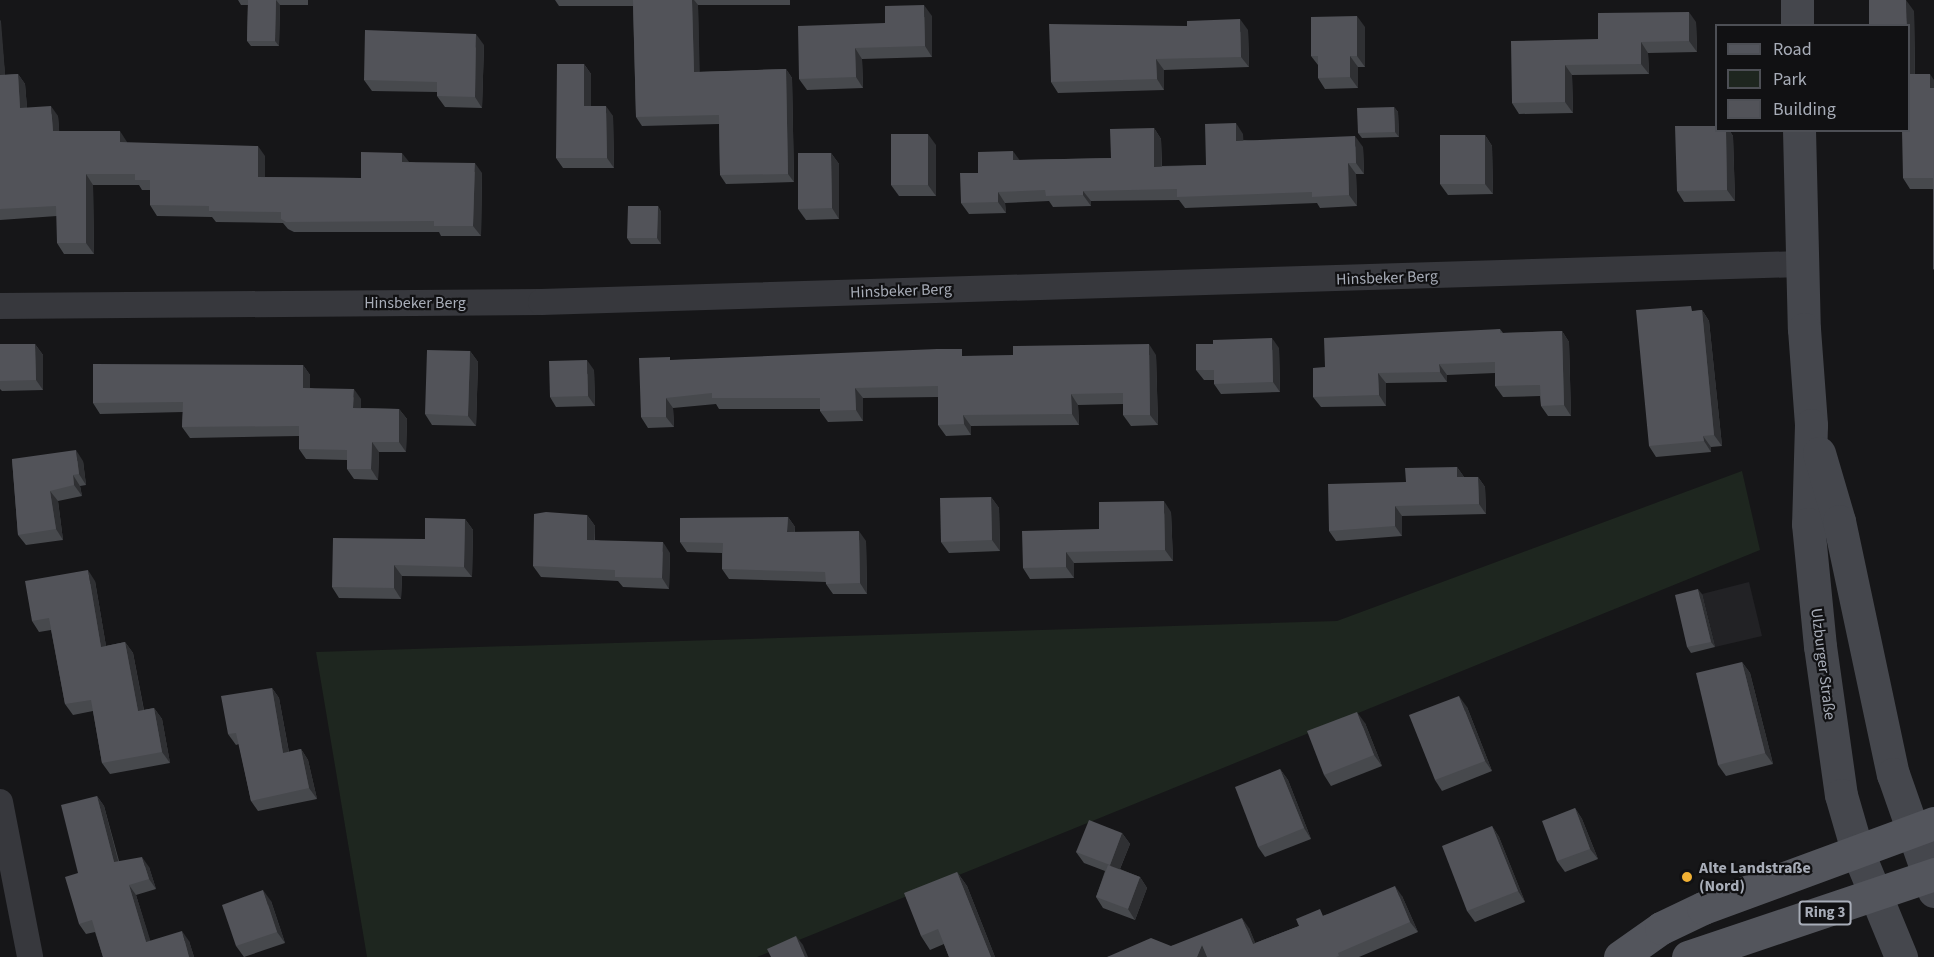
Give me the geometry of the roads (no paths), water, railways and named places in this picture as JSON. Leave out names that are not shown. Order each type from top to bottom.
[{"type":"main road","points":[[1797,0],[1797,24]]},
{"type":"main road","name":"Ulzburger Straße","points":[[1799,132],[1802,264],[1811,425],[1808,524],[1816,615],[1840,795],[1857,850],[1901,957]]},
{"type":"main road","name":"Ulzburger Straße","points":[[1811,425],[1839,521],[1893,774],[1922,827],[1932,880]]},
{"type":"main road","points":[[1620,957],[1661,928],[1703,908],[1922,827]]},
{"type":"main road","name":"Ring 3","points":[[1688,957],[1875,896],[1932,880]]},
{"type":"street","name":"Hinsbeker Berg","points":[[0,306],[541,302],[1802,264]]},
{"type":"street","points":[[0,802],[30,957]]},
{"type":"place","name":"Alte Landstraße (Nord)","points":[[1687,877]]}]
